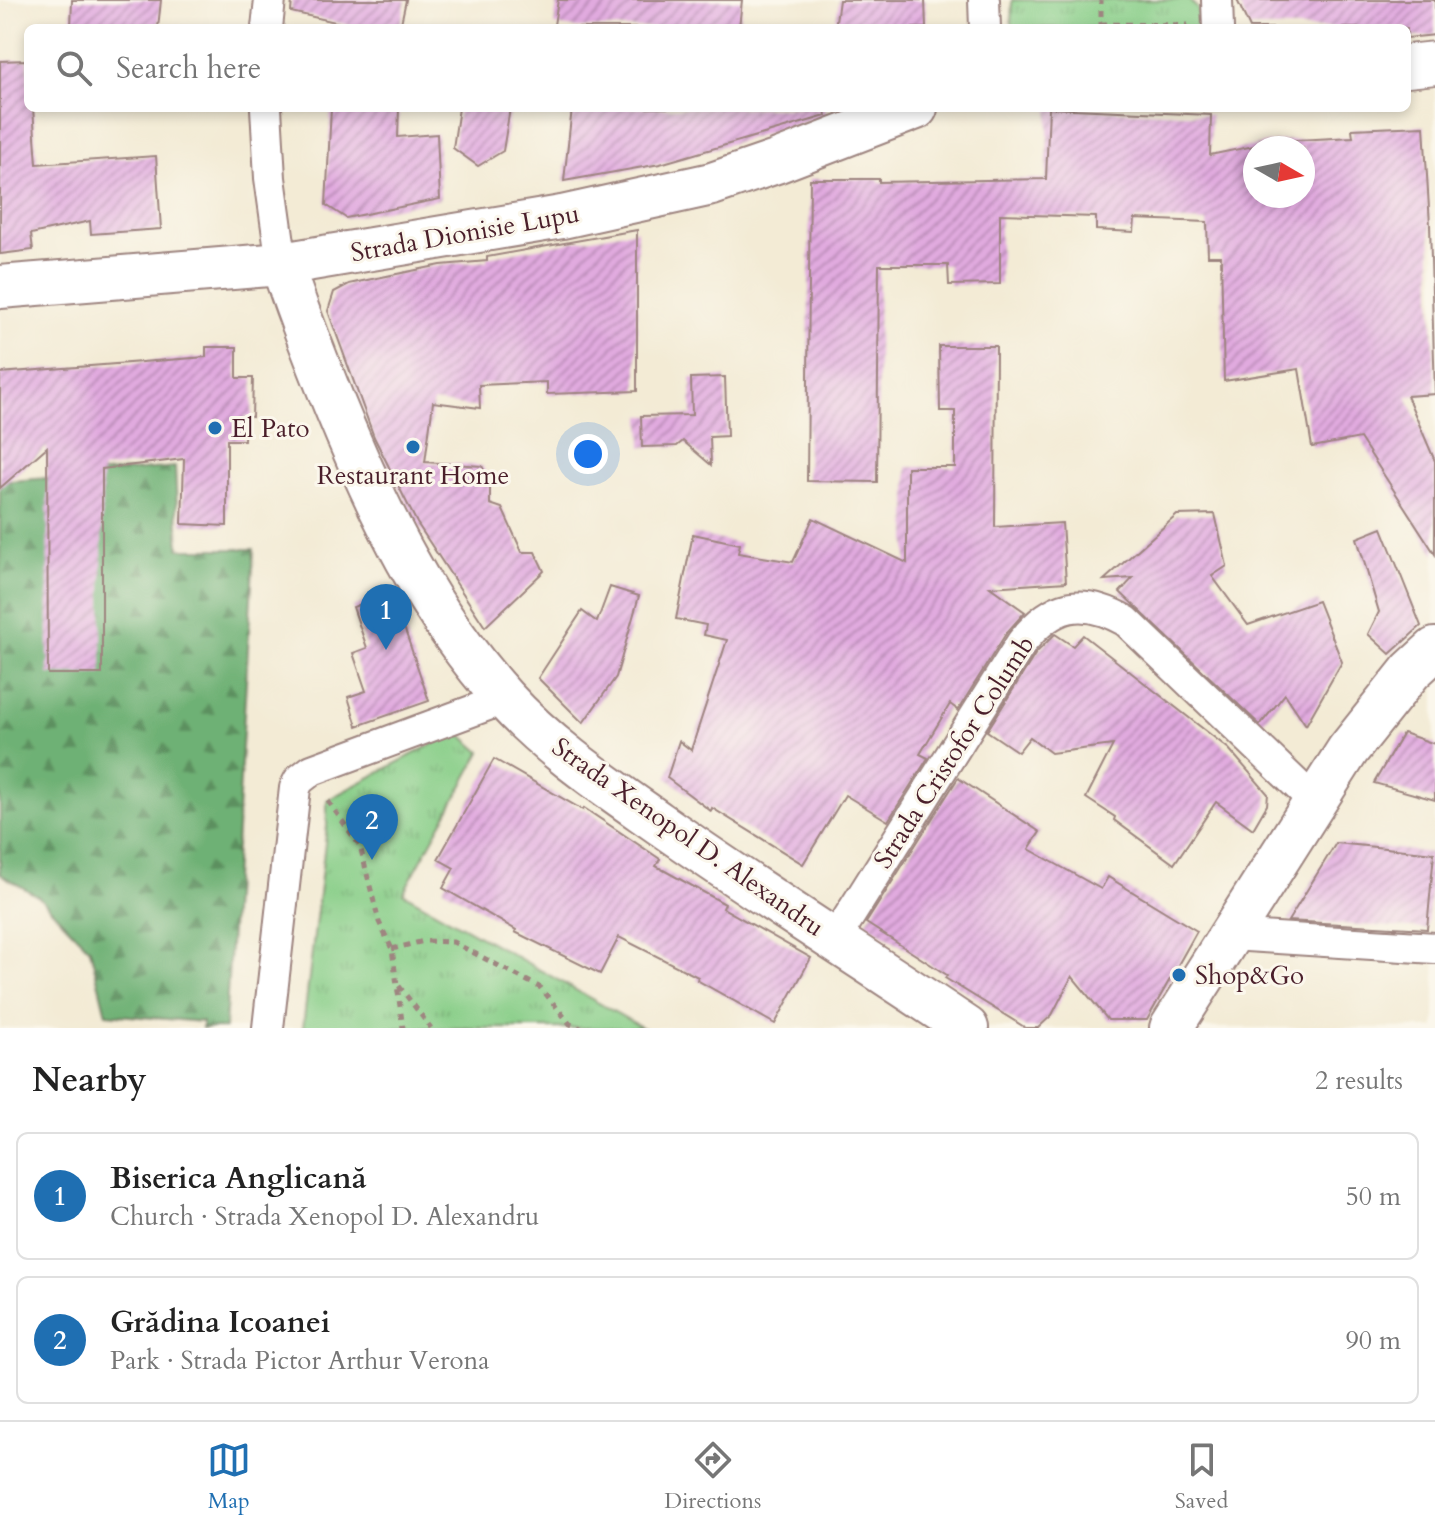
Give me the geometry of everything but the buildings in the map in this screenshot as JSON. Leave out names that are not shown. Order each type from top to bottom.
[{"type":"street","points":[[267,24],[270,0]]},
{"type":"street","points":[[984,0],[985,24]]},
{"type":"street","points":[[1411,66],[1435,63]]},
{"type":"street","points":[[266,112],[270,178],[282,264]]},
{"type":"street","name":"Strada Dionisie Lupu","points":[[0,287],[282,264],[562,217],[712,184],[906,112]]},
{"type":"street","name":"Strada Xenopol D. Alexandru","points":[[282,264],[298,314],[386,522],[418,582],[465,650],[504,699],[565,754],[627,801],[702,854],[967,1028]]},
{"type":"street","name":"Strada Cristofor Columb","points":[[835,939],[1022,642],[1048,615],[1065,608],[1085,605],[1107,611],[1126,621],[1315,802]]},
{"type":"street","points":[[1171,1028],[1374,715],[1411,671],[1435,649]]},
{"type":"street","points":[[268,1028],[295,788],[305,773],[504,699]]},
{"type":"street","points":[[1230,935],[1435,948]]},
{"type":"path","points":[[1101,0],[1101,24]]},
{"type":"path","points":[[1130,24],[1217,18]]},
{"type":"path","points":[[319,768],[327,800],[360,846],[379,922],[392,949],[403,1028]]},
{"type":"path","points":[[392,949],[424,941],[453,942],[541,988],[569,1026],[581,1028]]},
{"type":"path","points":[[398,986],[431,1028]]},
{"type":"green space","points":[[1012,0],[1189,0],[1198,9],[1198,24],[1011,24]]},
{"type":"green space","points":[[175,467],[179,549],[254,549],[225,1028],[202,1028],[202,1022],[106,1014],[90,949],[39,897],[0,874],[0,482]]},
{"type":"green space","points":[[457,731],[481,752],[403,893],[643,1028],[303,1028],[327,826],[327,800]]},
{"type":"place","name":"El Pato","points":[[215,428]]},
{"type":"place","name":"Restaurant Home","points":[[413,447]]},
{"type":"place","name":"Biserica Anglicană","points":[[386,650]]},
{"type":"place","name":"Grădina Icoanei","points":[[372,860]]},
{"type":"place","name":"Shop&Go","points":[[1179,975]]}]
